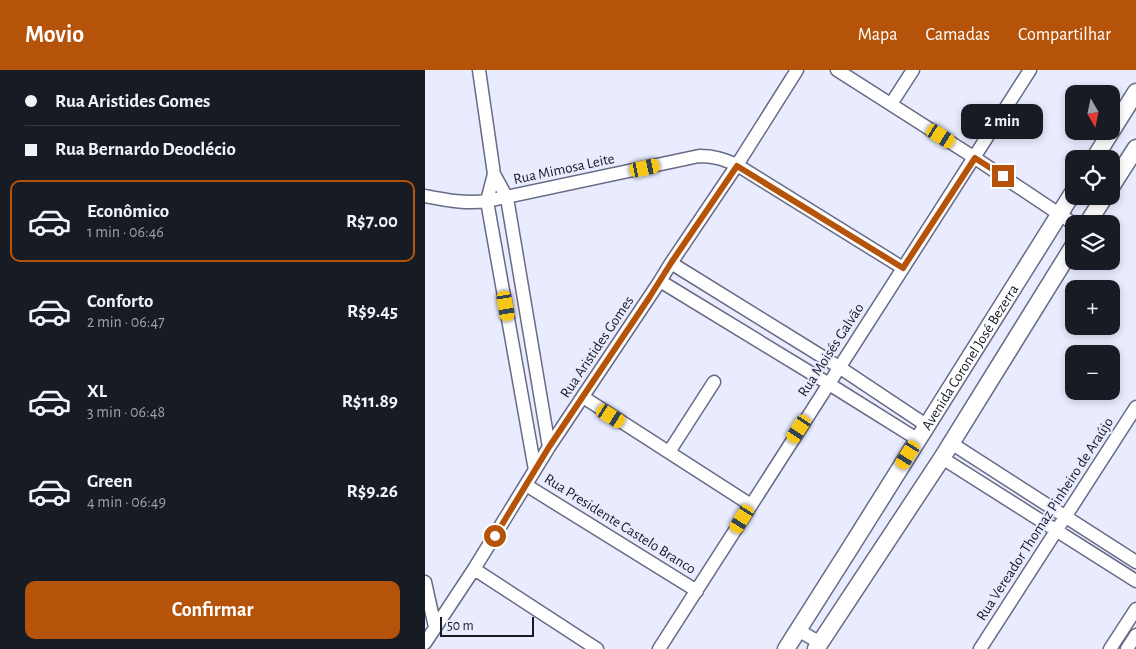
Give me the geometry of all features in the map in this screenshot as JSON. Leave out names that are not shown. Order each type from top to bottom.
[{"type":"street","points":[[479,70],[494,174],[488,205],[535,470]]},
{"type":"street","name":"Rua Aristides Gomes","points":[[425,643],[474,569],[549,447],[737,166],[797,70]]},
{"type":"street","points":[[837,70],[1065,218]]},
{"type":"street","points":[[891,104],[913,70]]},
{"type":"street","name":"Rua Moisés Galvão","points":[[659,649],[1030,70]]},
{"type":"street","points":[[1100,150],[1136,92]]},
{"type":"street","points":[[1120,173],[1136,148]]},
{"type":"street","name":"Rua Mimosa Leite","points":[[425,196],[488,205],[507,198],[699,156],[712,156],[737,166],[903,268]]},
{"type":"street","points":[[494,174],[507,198],[549,447]]},
{"type":"street","name":"Avenida Coronel José Bezerra","points":[[785,649],[1065,205]]},
{"type":"street","name":"Avenida Coronel José Bezerra","points":[[818,646],[942,458],[1065,259]]},
{"type":"street","points":[[671,263],[839,367],[926,425]]},
{"type":"street","points":[[660,281],[917,439]]},
{"type":"street","points":[[509,326],[528,322]]},
{"type":"street","points":[[669,452],[714,382]]},
{"type":"street","points":[[583,397],[751,505]]},
{"type":"street","name":"Rua Vereador Thomaz Pinheiro de Araújo","points":[[980,649],[1136,407]]},
{"type":"street","points":[[951,443],[1136,562]]},
{"type":"street","points":[[942,458],[1136,582]]},
{"type":"street","name":"Rua Presidente Castelo Branco","points":[[526,485],[697,591]]},
{"type":"street","points":[[474,569],[597,649]]},
{"type":"street","points":[[425,582],[435,627]]},
{"type":"street","points":[[1110,649],[1136,609]]},
{"type":"street","points":[[798,630],[818,646]]},
{"type":"street","points":[[1127,649],[1136,636]]},
{"type":"route","points":[[495,536],[549,447],[737,166],[903,268],[975,158],[1003,176]]}]
